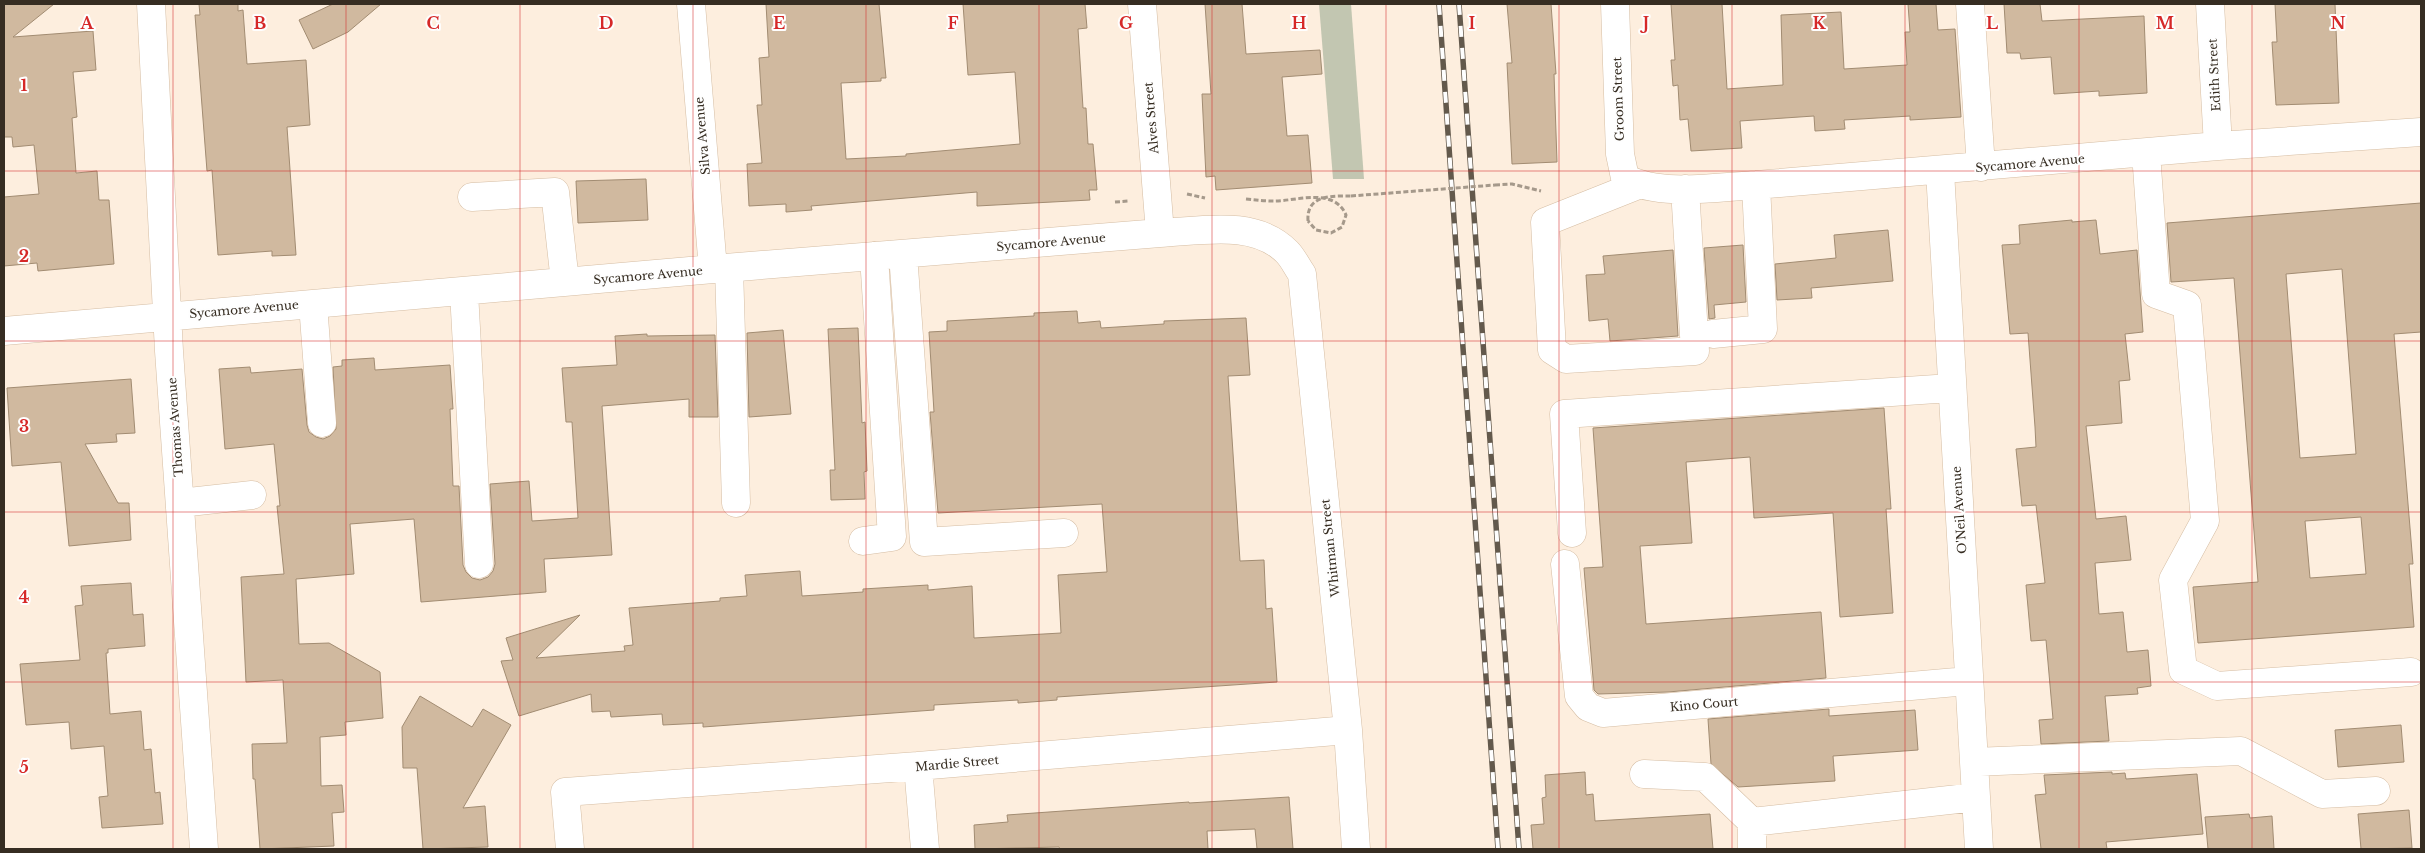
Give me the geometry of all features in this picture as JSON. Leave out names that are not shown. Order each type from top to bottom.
[{"type":"street","name":"Thomas Avenue","points":[[150,4],[168,316],[204,849]]},
{"type":"street","name":"Silva Avenue","points":[[691,4],[721,268],[736,503]]},
{"type":"street","name":"Alves Street","points":[[1142,4],[1160,233]]},
{"type":"street","name":"Groom Street","points":[[1615,4],[1620,154],[1625,178],[1638,185]]},
{"type":"street","points":[[1970,4],[1981,167]]},
{"type":"street","name":"Edith Street","points":[[2210,4],[2218,146]]},
{"type":"street","name":"Sycamore Avenue","points":[[1638,185],[1685,189],[1756,185],[1940,171],[2218,146],[2421,132]]},
{"type":"street","points":[[2146,153],[2156,294],[2187,305],[2205,521],[2174,580],[2183,670],[2217,686],[2411,672]]},
{"type":"street","name":"O'Neil Avenue","points":[[1940,171],[1979,849]]},
{"type":"street","points":[[1638,185],[1545,222],[1552,350],[1566,359],[1696,351],[1685,189]]},
{"type":"street","points":[[1713,334],[1763,329],[1756,185]]},
{"type":"street","points":[[472,197],[554,192],[565,282]]},
{"type":"street","name":"Sycamore Avenue","points":[[4,331],[721,268],[1160,233],[1230,229],[1257,234],[1287,252]]},
{"type":"street","name":"Whitman Street","points":[[1287,252],[1302,274],[1306,305],[1348,730],[1356,849]]},
{"type":"street","points":[[902,254],[924,542],[1064,533]]},
{"type":"street","points":[[863,541],[892,537],[874,256]]},
{"type":"street","points":[[464,292],[479,564]]},
{"type":"street","points":[[313,304],[322,423]]},
{"type":"street","points":[[1572,533],[1564,414],[1951,388]]},
{"type":"street","points":[[180,503],[252,495]]},
{"type":"street","name":"Kino Court","points":[[1565,564],[1579,696],[1588,707],[1603,713],[1968,681]]},
{"type":"street","name":"Mardie Street","points":[[570,849],[566,792],[918,766],[1348,730]]},
{"type":"street","points":[[1974,762],[2241,751],[2322,794],[2376,792]]},
{"type":"street","points":[[918,766],[925,849]]},
{"type":"street","points":[[1644,774],[1705,777],[1752,822],[1752,849]]},
{"type":"street","points":[[1752,822],[1976,797]]},
{"type":"path","points":[[1244,199],[1274,201],[1325,199],[1339,204],[1346,215],[1342,227],[1331,233],[1324,234],[1316,230],[1308,221],[1310,208],[1318,199],[1325,197],[1512,184]]},
{"type":"green space","points":[[1319,4],[1351,4],[1364,179],[1333,179]]},
{"type":"building","points":[[4,4],[54,4],[13,37],[93,31],[96,70],[73,72],[77,117],[72,118],[76,173],[97,171],[99,200],[109,200],[114,264],[38,271],[37,263],[4,266],[4,197],[39,194],[34,145],[13,147],[12,137],[4,137]]},
{"type":"building","points":[[199,4],[238,4],[238,11],[243,10],[247,64],[306,60],[310,125],[287,127],[296,255],[272,256],[272,251],[218,255],[212,170],[207,171],[195,15],[200,15]]},
{"type":"building","points":[[333,4],[381,4],[348,32],[313,49],[299,20]]},
{"type":"building","points":[[766,4],[879,4],[886,78],[881,78],[881,81],[841,83],[846,159],[906,156],[906,154],[1020,144],[1015,72],[968,75],[963,4],[1085,4],[1087,28],[1078,29],[1083,108],[1086,108],[1088,144],[1093,144],[1097,190],[1089,190],[1090,200],[977,206],[977,192],[811,206],[812,210],[786,212],[786,204],[749,206],[747,164],[762,163],[757,105],[762,105],[759,58],[769,57]]},
{"type":"building","points":[[1205,4],[1242,4],[1246,54],[1320,50],[1322,74],[1282,77],[1287,136],[1308,135],[1312,183],[1216,190],[1215,176],[1206,177],[1202,94],[1211,94]]},
{"type":"building","points":[[1507,4],[1551,4],[1556,74],[1554,74],[1557,162],[1512,164],[1507,63],[1512,63]]},
{"type":"building","points":[[1671,4],[1722,4],[1727,89],[1783,85],[1781,15],[1841,12],[1844,69],[1907,65],[1905,32],[1910,32],[1908,4],[1936,4],[1938,30],[1955,29],[1961,117],[1910,120],[1910,116],[1844,120],[1845,129],[1815,131],[1814,116],[1740,121],[1742,148],[1691,151],[1688,119],[1680,120],[1678,85],[1673,86],[1671,60],[1675,60]]},
{"type":"building","points":[[2004,4],[2040,4],[2042,21],[2144,16],[2147,93],[2099,96],[2099,91],[2054,94],[2051,57],[2021,59],[2020,53],[2007,53]]},
{"type":"building","points":[[2275,4],[2335,4],[2339,103],[2276,105],[2272,42],[2277,42]]},
{"type":"building","points":[[646,179],[648,220],[578,223],[576,181]]},
{"type":"building","points":[[2421,203],[2421,332],[2394,334],[2413,564],[2409,564],[2414,627],[2198,643],[2193,587],[2258,582],[2234,278],[2171,282],[2167,223]],"holes":[[[2342,269],[2356,454],[2300,458],[2286,274]],[[2361,517],[2366,574],[2310,578],[2305,521]]]},
{"type":"building","points":[[2072,220],[2072,222],[2096,220],[2100,254],[2137,250],[2143,332],[2125,334],[2130,380],[2119,381],[2122,423],[2086,426],[2096,519],[2126,516],[2131,560],[2095,563],[2099,614],[2123,612],[2127,652],[2148,650],[2151,686],[2137,688],[2138,694],[2105,696],[2109,741],[2041,744],[2039,720],[2053,719],[2046,640],[2031,641],[2026,585],[2045,583],[2036,505],[2022,506],[2016,449],[2036,447],[2028,333],[2010,334],[2002,245],[2020,244],[2019,225]]},
{"type":"building","points":[[1888,230],[1893,281],[1811,288],[1812,298],[1777,300],[1775,264],[1836,258],[1834,235]]},
{"type":"building","points":[[1743,245],[1746,302],[1714,305],[1715,318],[1709,319],[1704,248]]},
{"type":"building","points":[[1673,250],[1678,336],[1610,341],[1608,319],[1589,321],[1586,275],[1605,274],[1603,256]]},
{"type":"building","points":[[1077,311],[1078,323],[1100,321],[1101,328],[1164,324],[1164,321],[1246,318],[1250,375],[1228,376],[1240,561],[1264,560],[1266,609],[1272,608],[1277,682],[1057,697],[1057,700],[1018,703],[1018,700],[934,705],[934,710],[703,727],[703,723],[663,725],[662,714],[611,717],[610,711],[592,712],[591,694],[519,716],[501,661],[513,660],[506,638],[580,615],[536,658],[625,651],[624,646],[633,645],[629,608],[720,601],[720,598],[747,596],[745,575],[800,571],[802,596],[863,592],[863,589],[928,585],[928,590],[972,586],[974,638],[1061,633],[1058,575],[1107,572],[1102,504],[938,513],[930,412],[934,412],[929,332],[947,331],[947,321],[1034,316],[1034,313]]},
{"type":"building","points":[[858,328],[862,423],[865,422],[867,471],[864,472],[865,499],[831,500],[830,470],[835,470],[828,329]]},
{"type":"building","points":[[783,330],[791,414],[749,417],[747,333]]},
{"type":"building","points":[[647,334],[647,336],[715,335],[718,417],[689,417],[689,399],[602,406],[612,555],[544,559],[546,592],[421,602],[414,519],[350,524],[354,574],[296,579],[299,644],[329,643],[380,672],[383,718],[345,722],[346,735],[320,737],[321,786],[342,785],[344,812],[332,813],[334,846],[260,849],[255,779],[253,779],[252,744],[287,743],[283,680],[246,682],[241,577],[284,574],[277,506],[280,506],[274,444],[225,449],[219,369],[250,367],[251,373],[302,369],[309,432],[323,439],[330,436],[336,429],[333,367],[342,366],[342,360],[374,358],[375,370],[450,365],[453,409],[450,409],[453,486],[459,486],[463,565],[466,572],[472,578],[480,580],[488,577],[493,571],[495,564],[490,484],[529,481],[532,521],[578,518],[572,422],[566,422],[562,368],[617,365],[615,336]]},
{"type":"building","points":[[131,379],[135,433],[116,434],[117,442],[85,444],[118,503],[129,503],[131,540],[69,546],[61,462],[12,466],[7,388]]},
{"type":"building","points":[[1884,408],[1891,509],[1886,509],[1893,613],[1840,617],[1833,513],[1754,518],[1750,457],[1686,462],[1692,543],[1640,546],[1646,624],[1821,612],[1826,678],[1668,692],[1598,694],[1594,690],[1584,568],[1603,567],[1593,428]]},
{"type":"building","points":[[131,583],[133,615],[143,614],[145,646],[108,649],[108,653],[106,653],[110,714],[141,711],[144,750],[151,749],[155,793],[160,792],[163,824],[102,828],[99,797],[108,796],[104,746],[71,749],[69,722],[26,725],[20,664],[80,660],[75,606],[83,605],[81,586]]},
{"type":"building","points":[[420,696],[472,727],[483,709],[511,725],[463,808],[485,806],[488,847],[423,849],[417,768],[403,768],[402,727]]},
{"type":"building","points":[[1829,709],[1829,716],[1915,710],[1918,750],[1833,756],[1835,781],[1738,787],[1711,764],[1708,719]]},
{"type":"building","points":[[2401,725],[2404,762],[2338,767],[2335,730]]},
{"type":"building","points":[[1585,772],[1586,795],[1593,794],[1595,821],[1710,814],[1713,849],[1533,849],[1531,825],[1544,824],[1542,798],[1546,797],[1545,775]]},
{"type":"building","points":[[2112,772],[2112,774],[2125,773],[2126,779],[2197,774],[2203,834],[2106,842],[2107,849],[2041,849],[2035,795],[2046,794],[2044,775]]},
{"type":"building","points":[[1289,797],[1293,849],[1257,849],[1255,829],[1207,831],[1208,849],[1060,849],[1059,847],[975,849],[974,825],[1008,822],[1007,815]]},
{"type":"building","points":[[2409,810],[2412,848],[2361,849],[2358,814]]},
{"type":"building","points":[[2249,814],[2250,818],[2272,816],[2274,849],[2208,849],[2205,817]]},
{"type":"railway","points":[[1439,4],[1498,849]]},
{"type":"railway","points":[[1459,4],[1519,849]]}]
